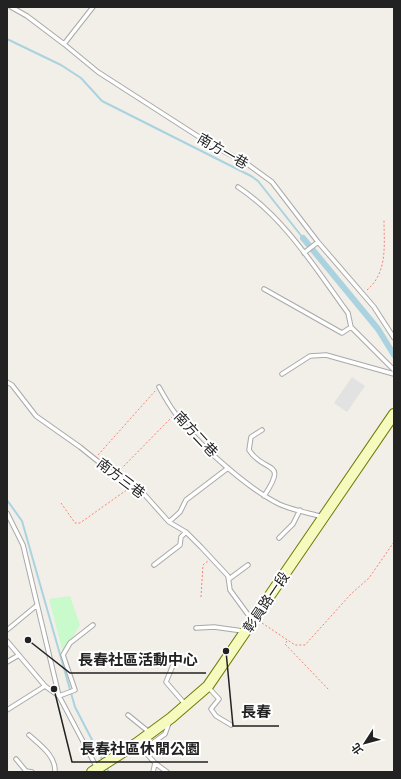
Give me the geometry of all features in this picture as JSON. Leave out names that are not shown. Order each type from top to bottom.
[{"type":"main road","name":"彰員路一段","points":[[100,767],[171,718],[208,686],[394,414]]},
{"type":"lane","name":"南方一巷","points":[[11,7],[64,44],[98,72],[210,144],[246,163],[272,182],[318,242],[374,307],[394,338]]},
{"type":"lane","points":[[64,44],[92,7]]},
{"type":"lane","name":"南方一巷","points":[[238,186],[264,206],[288,231],[348,313],[352,327],[394,370]]},
{"type":"lane","points":[[304,253],[318,242]]},
{"type":"lane","points":[[264,289],[342,333],[352,327]]},
{"type":"lane","points":[[282,374],[310,356],[326,355],[394,374]]},
{"type":"lane","name":"南方三巷","points":[[7,382],[12,385],[36,416],[95,458],[115,475],[133,485],[144,494],[169,522],[186,532],[228,576],[230,590],[254,619]]},
{"type":"lane","name":"南方二巷","points":[[159,387],[175,414],[228,468],[264,496],[281,505],[324,517]]},
{"type":"lane","points":[[262,430],[251,437],[249,450],[258,460],[272,468],[275,473],[275,478],[264,496]]},
{"type":"lane","points":[[169,522],[180,512],[186,500],[228,468]]},
{"type":"lane","points":[[279,538],[293,524],[300,510]]},
{"type":"lane","points":[[7,513],[23,545],[36,606],[59,696],[100,767]]},
{"type":"lane","points":[[154,565],[180,544],[181,537],[186,532]]},
{"type":"lane","points":[[229,579],[248,566]]},
{"type":"lane","points":[[7,630],[36,606]]},
{"type":"lane","points":[[59,696],[75,690],[64,655],[70,643],[93,625]]},
{"type":"lane","points":[[196,628],[214,627],[246,631]]},
{"type":"lane","points":[[7,641],[45,686],[59,696]]},
{"type":"lane","points":[[7,662],[19,655]]},
{"type":"lane","points":[[176,658],[166,682],[186,706]]},
{"type":"lane","points":[[7,710],[45,686]]},
{"type":"lane","points":[[208,686],[219,699],[211,709],[216,716],[231,725]]},
{"type":"lane","points":[[128,715],[150,733]]},
{"type":"lane","points":[[167,772],[155,763],[143,750],[165,734],[171,718]]},
{"type":"lane","points":[[29,735],[48,753],[55,766],[54,772]]},
{"type":"lane","points":[[16,759],[26,771],[32,772]]},
{"type":"lane","points":[[154,772],[155,763]]},
{"type":"path","points":[[363,294],[375,283],[383,262],[384,220]]},
{"type":"path","points":[[95,458],[159,387]]},
{"type":"path","points":[[115,475],[175,414]]},
{"type":"path","points":[[61,503],[75,523],[80,523],[133,485]]},
{"type":"path","points":[[254,619],[288,641],[301,646],[305,645],[351,594],[369,578],[394,542]]},
{"type":"path","points":[[201,597],[203,566],[211,557]]},
{"type":"path","points":[[288,641],[285,644],[329,690]]},
{"type":"green space","points":[[70,596],[80,625],[63,653],[49,599]]},
{"type":"shaded area","points":[[352,377],[365,386],[347,412],[334,403]]},
{"type":"waterway","points":[[7,39],[61,65],[81,78],[102,101],[251,176],[258,181],[303,238]]},
{"type":"waterway","points":[[303,238],[378,329],[394,355]]},
{"type":"waterway","points":[[7,500],[22,521],[75,707],[103,761]]},
{"type":"waterway","points":[[106,767],[109,772]]},
{"type":"place","name":"長春社區活動中心","points":[[28,640]]},
{"type":"place","name":"長春","points":[[226,651]]},
{"type":"place","name":"長春社區休閒公園","points":[[54,689]]}]
